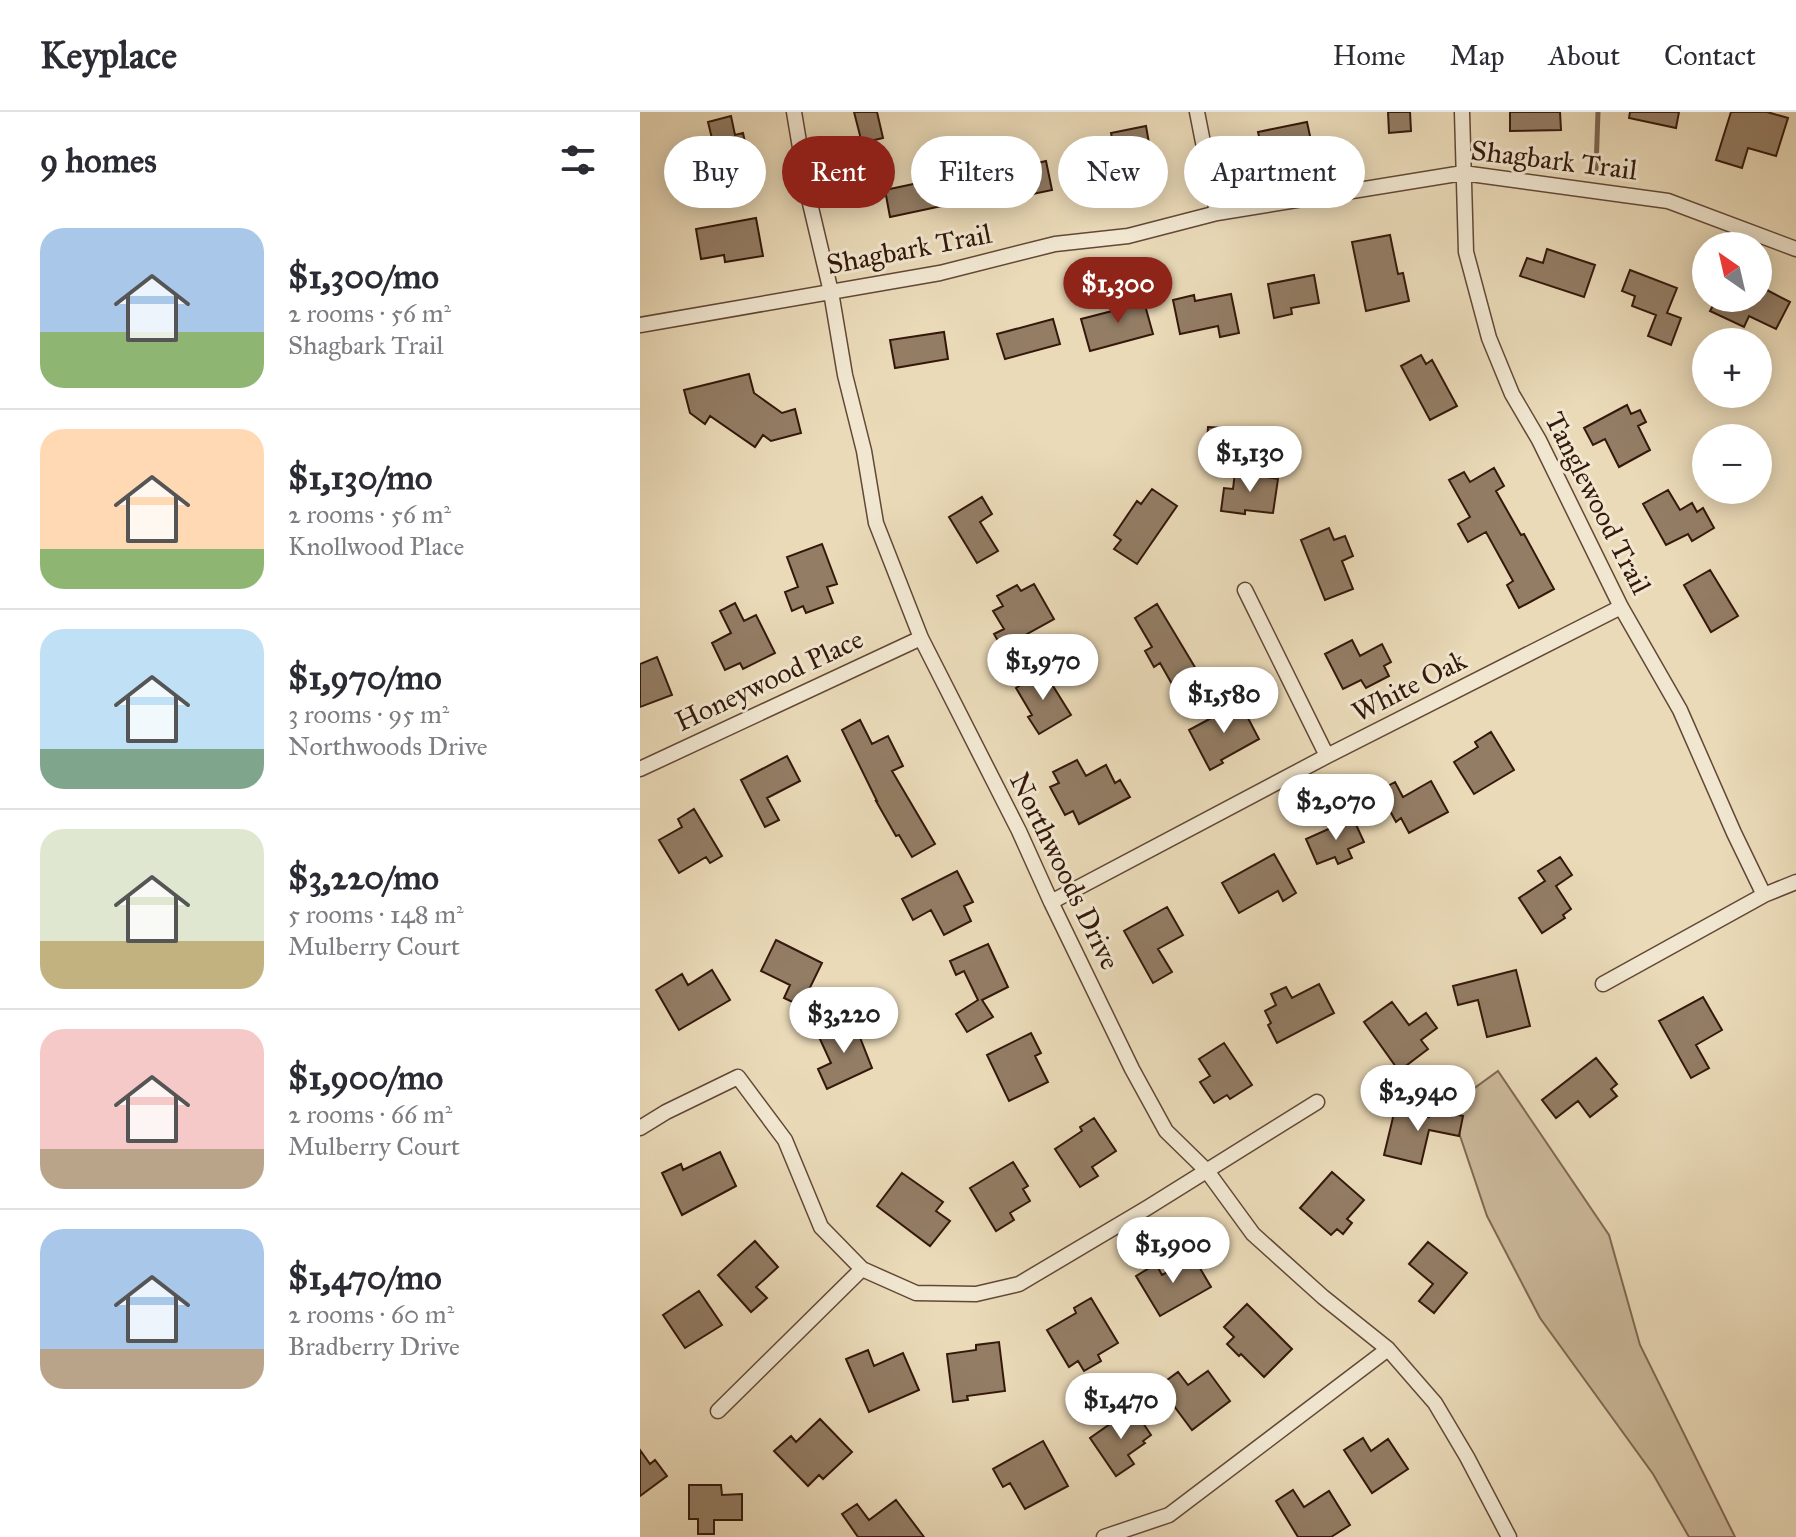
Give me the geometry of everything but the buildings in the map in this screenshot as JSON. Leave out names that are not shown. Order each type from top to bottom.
[{"type":"street","name":"Northwoods Drive","points":[[794,112],[808,195],[864,451],[876,523],[921,638],[1019,831],[1125,1055],[1166,1131],[1207,1171],[1253,1234],[1323,1297],[1388,1349],[1435,1403],[1509,1537]]},
{"type":"street","points":[[1197,112],[1217,213]]},
{"type":"street","name":"Tanglewood Trail","points":[[1462,112],[1466,252],[1489,338],[1512,394],[1546,454],[1621,607],[1680,710],[1764,895]]},
{"type":"street","name":"Shagbark Trail","points":[[640,325],[940,273],[1055,244],[1128,236],[1217,213],[1463,173],[1668,201],[1796,249]]},
{"type":"street","points":[[1245,590],[1327,756]]},
{"type":"street","name":"White Oak","points":[[1051,902],[1327,756],[1621,607]]},
{"type":"street","name":"Honeywood Place","points":[[640,769],[921,638]]},
{"type":"street","points":[[1603,984],[1764,895],[1796,882]]},
{"type":"street","points":[[640,1128],[738,1077],[785,1140],[821,1227],[862,1269],[916,1293],[976,1294],[1019,1284],[1317,1102]]},
{"type":"street","points":[[718,1411],[862,1269]]},
{"type":"street","points":[[1104,1537],[1169,1515],[1388,1349]]},
{"type":"shaded area","points":[[1498,1071],[1609,1235],[1640,1345],[1735,1537],[1689,1537],[1653,1474],[1540,1318],[1487,1216],[1450,1106]]},
{"type":"waterway","points":[[1596,169],[1598,112]]}]
